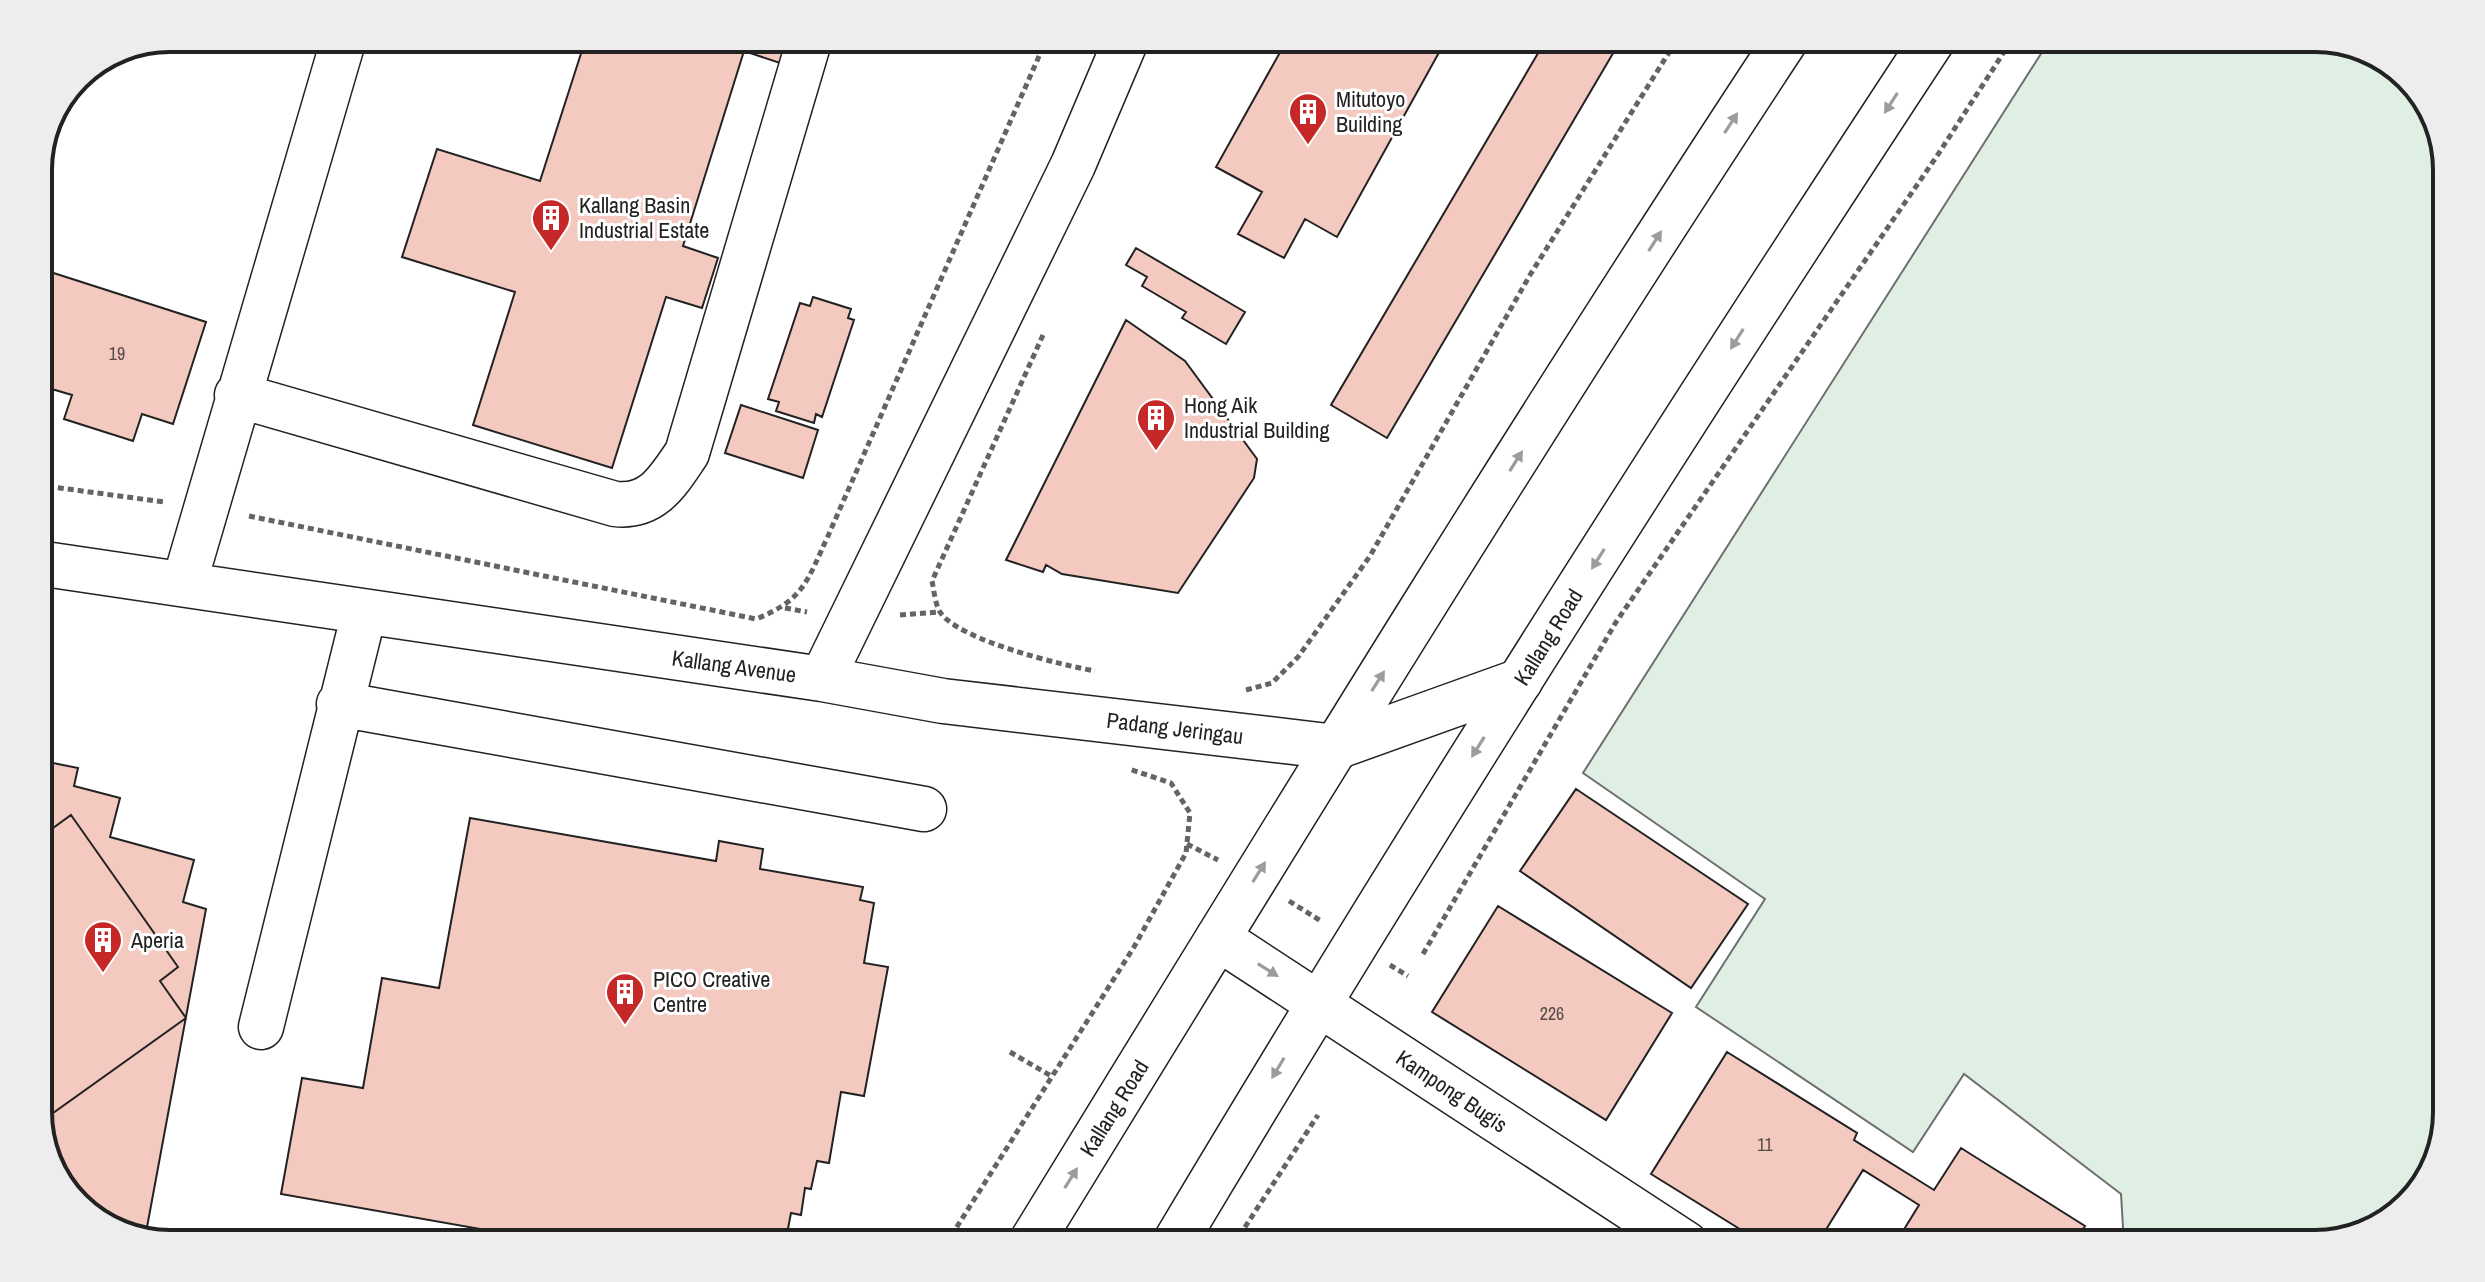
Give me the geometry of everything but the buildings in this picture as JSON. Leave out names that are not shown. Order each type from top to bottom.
[{"type":"main road","points":[[184,584],[340,52]]},
{"type":"main road","points":[[237,395],[615,504],[634,506],[657,492],[687,453],[806,52]]},
{"type":"main road","name":"Kallang Avenue","points":[[52,575],[184,584],[822,679],[1073,165],[1121,52]]},
{"type":"main road","name":"Kallang Road","points":[[1039,1230],[1336,747],[1688,188],[1778,52]]},
{"type":"main road","name":"Kallang Road","points":[[1182,1230],[1354,942],[1925,52]]},
{"type":"main road","points":[[261,1027],[364,613]]},
{"type":"main road","name":"Padang Jeringau","points":[[822,679],[943,701],[1336,747],[1520,681]]},
{"type":"main road","points":[[339,704],[924,809]]},
{"type":"main road","name":"Kampong Bugis","points":[[1218,938],[1665,1230]]},
{"type":"path","points":[[1231,695],[1272,683],[1298,657],[1370,556],[1530,275],[1669,52]]},
{"type":"path","points":[[1423,954],[1616,622],[1937,156],[2004,52]]},
{"type":"path","points":[[1047,325],[932,581],[940,612],[970,635],[1066,666],[1110,674]]},
{"type":"path","points":[[1187,844],[1255,880],[1408,976]]},
{"type":"path","points":[[1010,1052],[1053,1077]]},
{"type":"path","points":[[1243,1230],[1318,1115]]},
{"type":"green space","points":[[2042,52],[2338,54],[2381,72],[2404,92],[2427,132],[2433,162],[2433,1112],[2431,1135],[2421,1164],[2409,1184],[2387,1206],[2360,1221],[2331,1229],[2123,1230],[2121,1194],[1964,1074],[1913,1152],[1696,1007],[1765,899],[1583,773]]},
{"type":"place","name":"Mitutoyo Building","points":[[1308,146]]},
{"type":"place","name":"Kallang Basin Industrial Estate","points":[[551,252]]},
{"type":"place","name":"Hong Aik Industrial Building","points":[[1156,452]]},
{"type":"place","name":"Aperia","points":[[103,974]]},
{"type":"place","name":"PICO Creative Centre","points":[[625,1026]]}]
